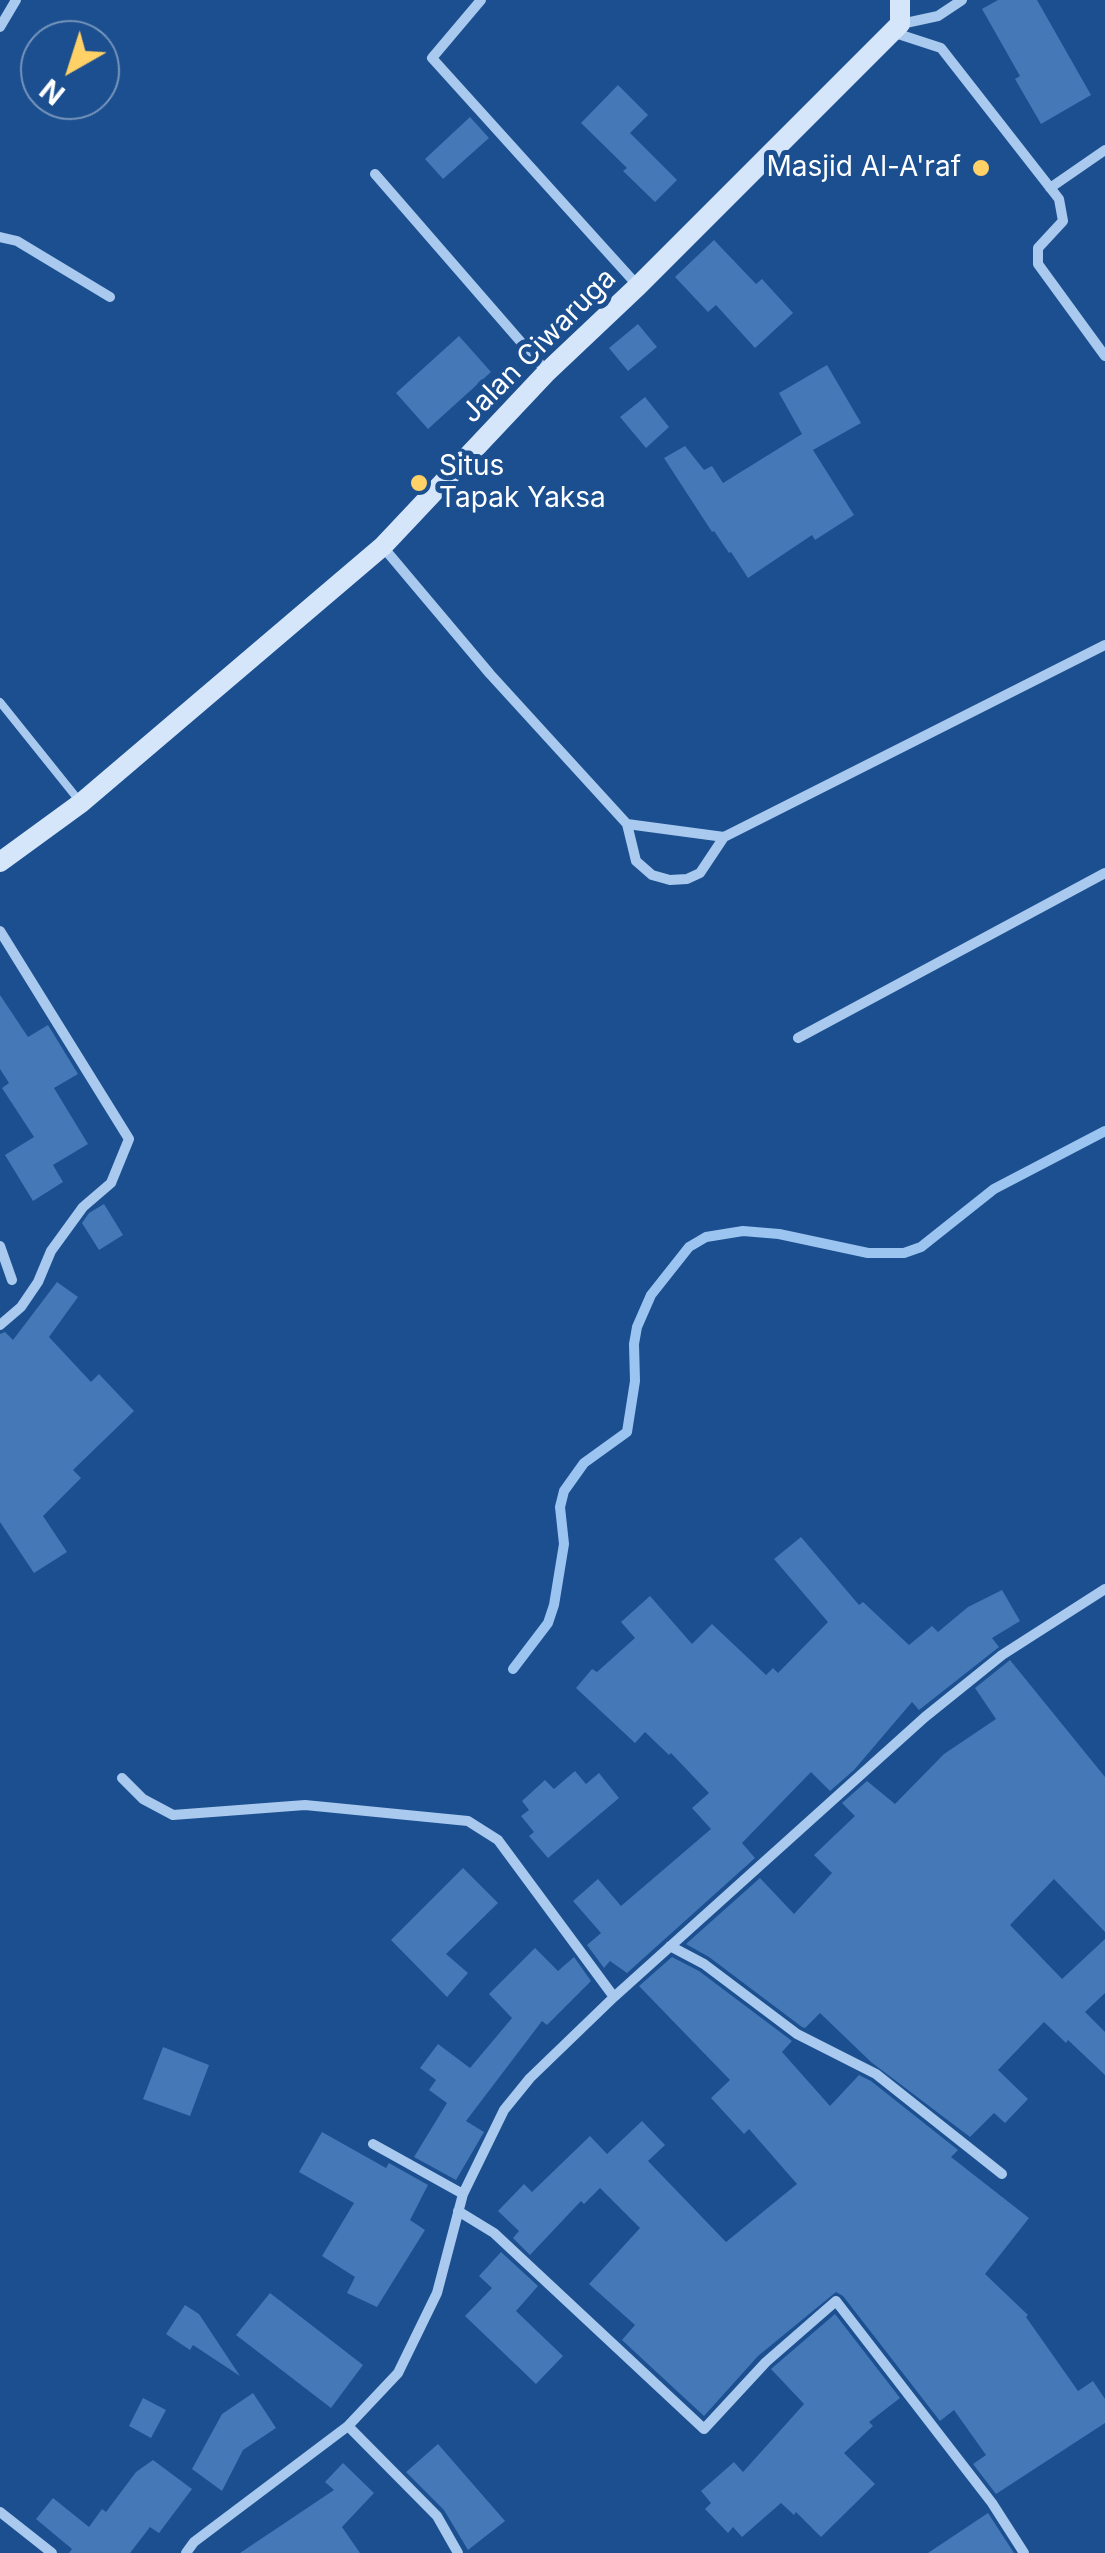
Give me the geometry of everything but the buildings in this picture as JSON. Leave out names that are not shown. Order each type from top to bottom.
[{"type":"street","points":[[0,27],[16,0]]},
{"type":"street","points":[[481,0],[432,58],[638,286]]},
{"type":"street","points":[[896,28],[900,0]]},
{"type":"street","points":[[896,28],[938,16],[962,0]]},
{"type":"street","points":[[896,28],[940,48],[1059,200],[1063,222],[1038,248],[1038,264],[1105,356]]},
{"type":"street","name":"Jalan Ciwaruga","points":[[0,862],[80,803],[382,546],[547,372],[896,28]]},
{"type":"street","points":[[1050,188],[1105,150]]},
{"type":"street","points":[[375,174],[547,372]]},
{"type":"street","points":[[0,237],[17,240],[110,297]]},
{"type":"street","points":[[382,546],[490,674],[627,824],[636,861],[652,875],[670,880],[700,873],[724,837],[1105,645]]},
{"type":"street","points":[[627,824],[724,837]]},
{"type":"street","points":[[798,1038],[1105,873]]},
{"type":"street","points":[[0,931],[129,1139],[111,1183],[84,1207],[51,1251],[38,1282],[21,1307],[0,1325]]},
{"type":"street","points":[[0,1246],[12,1280]]},
{"type":"street","points":[[186,2553],[194,2542],[348,2426],[398,2373],[437,2294],[463,2194],[504,2110],[530,2078],[614,1997],[924,1718],[1002,1655],[1103,1595]]},
{"type":"street","points":[[122,1778],[143,1798],[173,1815],[305,1805],[468,1820],[498,1840],[614,1997]]},
{"type":"street","points":[[670,1946],[704,1964],[797,2034],[876,2074],[1002,2174]]},
{"type":"street","points":[[372,2144],[463,2194]]},
{"type":"street","points":[[458,2211],[494,2233],[704,2429],[766,2362],[836,2301],[992,2503],[1024,2553]]},
{"type":"street","points":[[348,2426],[437,2516],[458,2553]]},
{"type":"street","points":[[0,2512],[52,2553]]},
{"type":"lane","points":[[0,702],[80,803]]},
{"type":"waterway","points":[[513,1669],[548,1623],[554,1605],[564,1544],[560,1507],[564,1491],[584,1463],[627,1432],[635,1381],[637,1327],[651,1295],[689,1247],[706,1237],[743,1231],[779,1234],[868,1253],[904,1253],[921,1247],[994,1189],[1105,1131]]},
{"type":"place","name":"Masjid Al-A'raf","points":[[981,168]]},
{"type":"place","name":"Situs Tapak Yaksa","points":[[419,483]]}]
